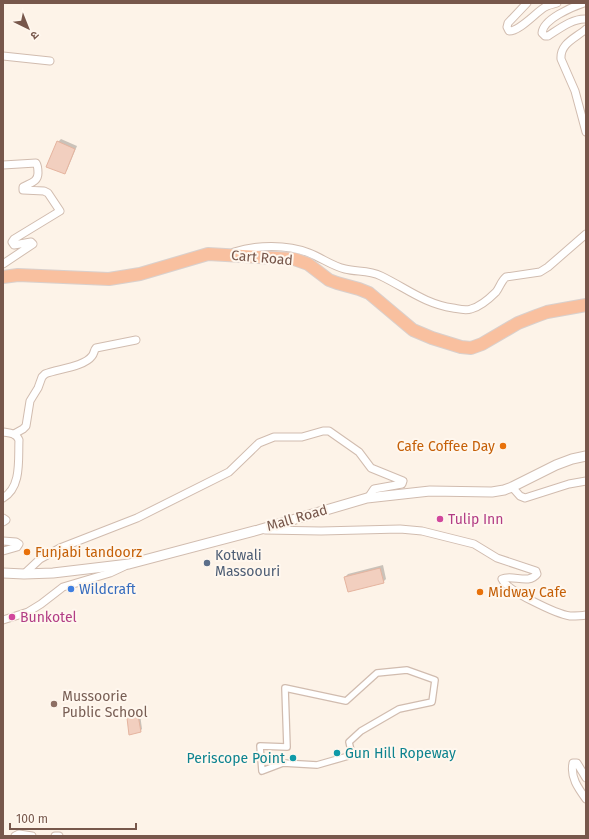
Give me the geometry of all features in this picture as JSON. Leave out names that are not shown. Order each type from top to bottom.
[{"type":"highway","name":"Cart Road","points":[[3,277],[18,276],[109,279],[140,274],[208,254],[285,258],[308,264],[329,280],[369,293],[413,330],[461,347],[471,348],[482,344],[518,323],[536,316],[547,312],[586,305]]},
{"type":"street","points":[[527,3],[508,23],[507,29],[514,31],[544,8],[558,3]]},
{"type":"street","points":[[584,3],[573,7],[556,17],[544,26],[542,33],[545,36],[548,36],[569,23],[580,19],[586,19]]},
{"type":"street","points":[[586,29],[566,44],[561,55],[561,59],[575,91],[586,132]]},
{"type":"street","points":[[3,56],[50,61]]},
{"type":"street","points":[[3,165],[36,163],[38,165],[38,178],[22,190],[44,191],[60,211],[14,239],[12,242],[14,245],[31,242],[32,244],[3,264]]},
{"type":"street","points":[[226,255],[240,250],[270,247],[300,250],[347,270],[368,271],[377,274],[426,301],[461,310],[470,309],[492,296],[506,277],[535,274],[545,269],[586,234]]},
{"type":"street","points":[[3,282],[18,276]]},
{"type":"street","points":[[3,432],[14,434],[26,426],[30,401],[45,374],[88,360],[94,355],[96,348],[136,340]]},
{"type":"street","points":[[24,574],[40,559],[60,548],[137,518],[229,472],[259,443],[274,437],[302,437],[323,431],[329,431],[359,452],[371,468],[403,481],[402,484],[374,490],[368,498]]},
{"type":"street","points":[[3,498],[10,492],[14,485],[18,471],[18,440],[17,436],[14,434]]},
{"type":"street","name":"Mall Road","points":[[3,573],[24,574],[90,569],[129,564],[258,530],[368,498],[430,490],[492,492],[504,490],[512,488],[556,464],[586,456]]},
{"type":"street","points":[[512,488],[520,496],[525,498],[569,484],[586,481]]},
{"type":"street","points":[[3,518],[6,520],[3,522]]},
{"type":"street","points":[[258,530],[321,531],[400,529],[422,531],[469,543],[479,546],[497,558],[536,571],[537,574],[534,577],[528,579],[506,577],[502,579],[504,583],[522,595],[560,614],[570,616],[586,615]]},
{"type":"street","points":[[3,541],[16,542],[19,544],[17,547],[3,551]]},
{"type":"street","points":[[3,620],[28,612],[63,587],[110,573],[129,564]]},
{"type":"street","points":[[407,670],[435,680],[432,702],[399,709],[361,731],[349,742],[352,755],[317,765],[283,762],[262,771],[260,746],[287,747],[285,688],[346,701],[376,673],[407,670]]},
{"type":"street","points":[[586,778],[577,763],[573,763],[572,770],[575,781],[586,798]]},
{"type":"street","points":[[15,836],[19,834],[32,836]]},
{"type":"building","points":[[57,141],[75,149],[65,174],[46,167]]},
{"type":"building","points":[[380,568],[384,583],[348,592],[344,577]]},
{"type":"building","points":[[138,715],[141,732],[129,735],[127,718]]},
{"type":"place","name":"Cafe Coffee Day","points":[[503,446]]},
{"type":"place","name":"Tulip Inn","points":[[440,519]]},
{"type":"place","name":"Funjabi tandoorz","points":[[27,552]]},
{"type":"place","name":"Kotwali Massoouri","points":[[207,563]]},
{"type":"place","name":"Wildcraft","points":[[71,589]]},
{"type":"place","name":"Midway Cafe","points":[[480,592]]},
{"type":"place","name":"Bunkotel","points":[[12,617]]},
{"type":"place","name":"Mussoorie Public School","points":[[54,704]]},
{"type":"place","name":"Gun Hill Ropeway","points":[[337,753]]},
{"type":"place","name":"Periscope Point","points":[[293,758]]}]
